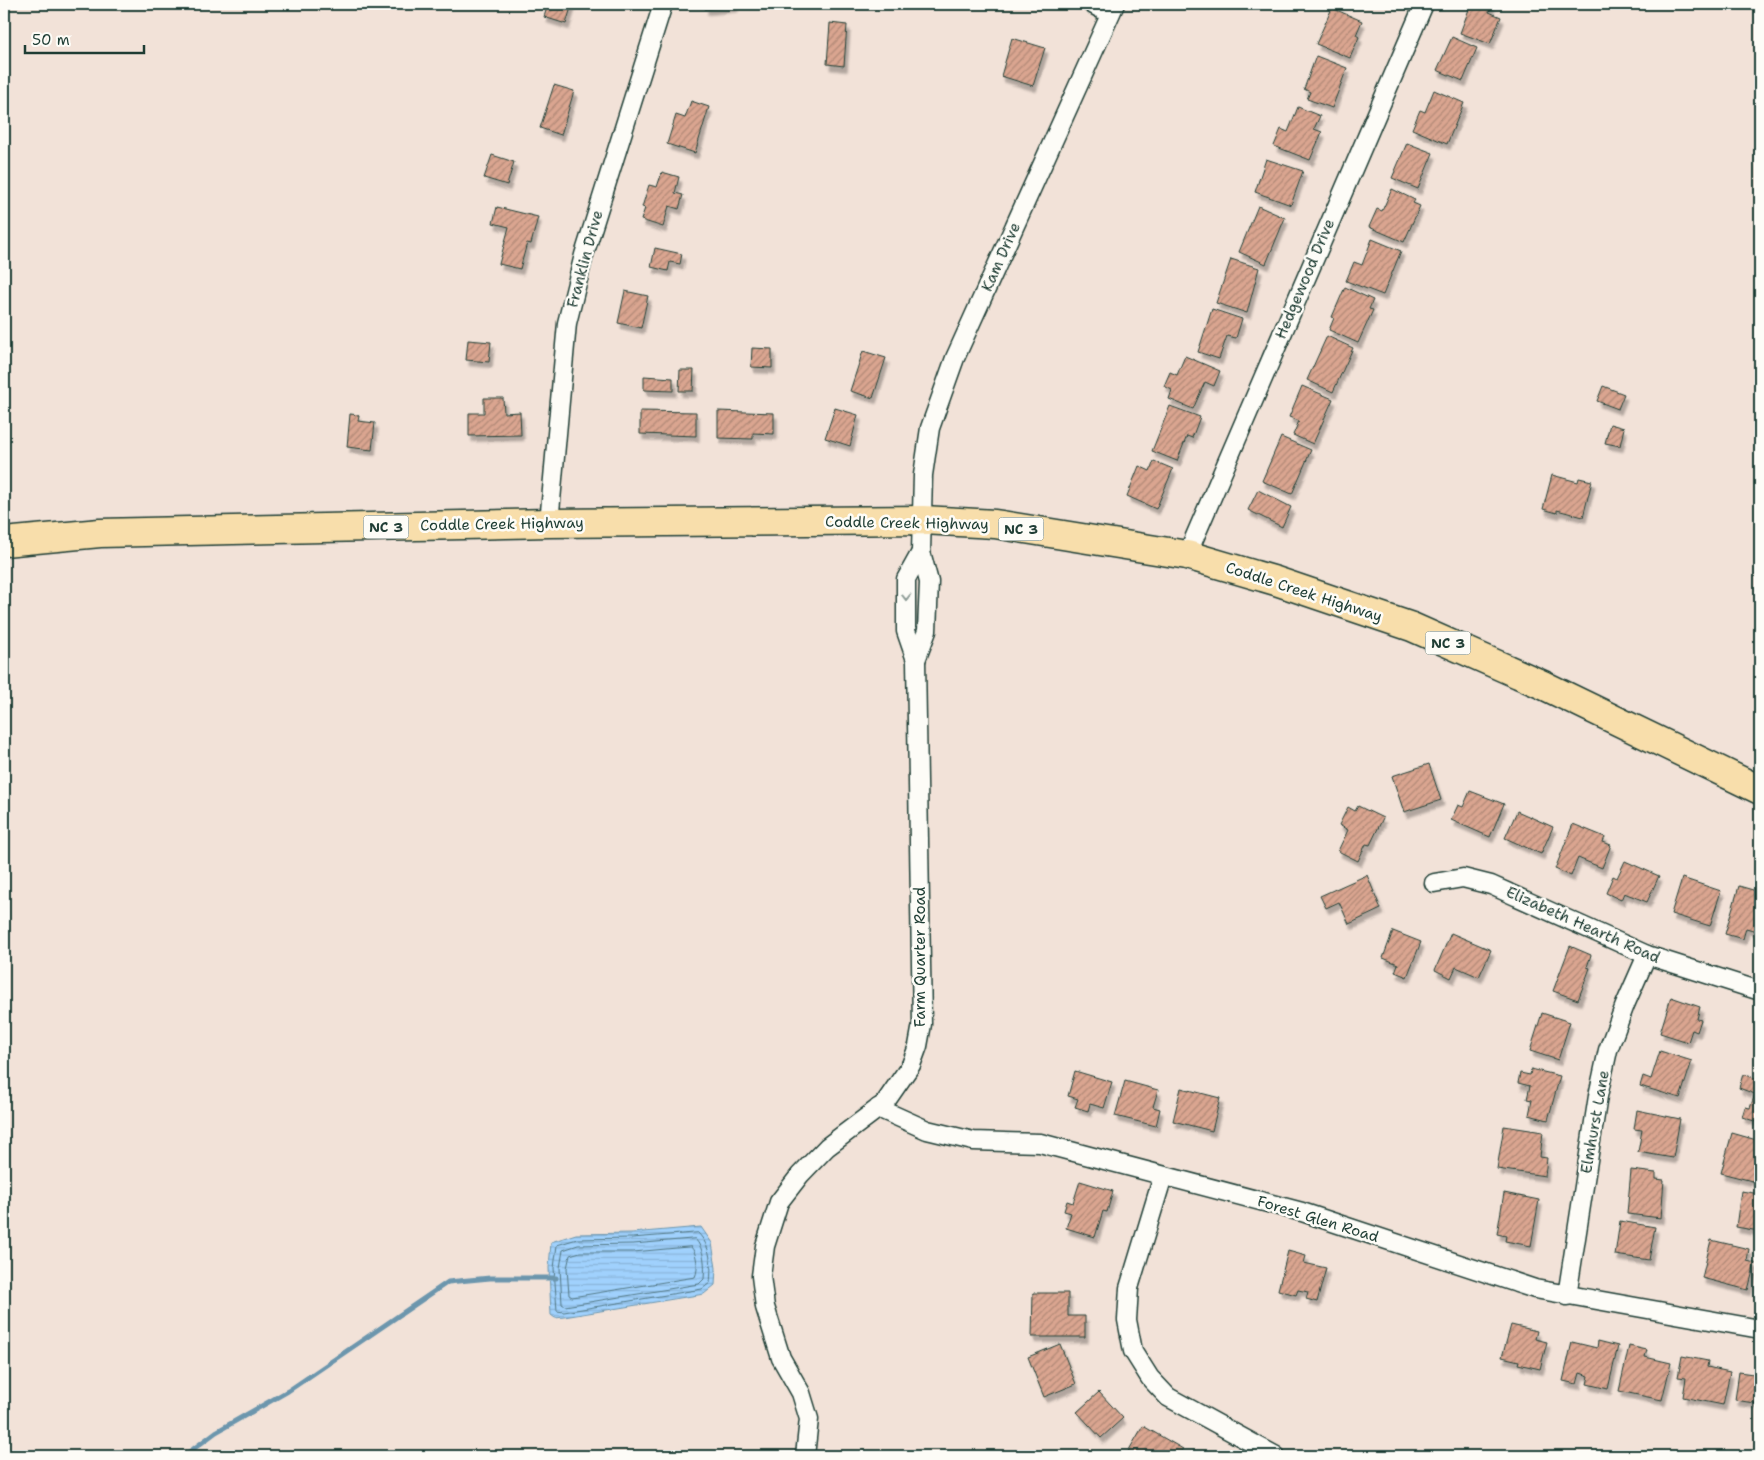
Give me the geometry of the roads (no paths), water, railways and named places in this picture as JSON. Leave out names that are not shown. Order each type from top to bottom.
[{"type":"main road","name":"Coddle Creek Highway","points":[[4,542],[100,533],[549,523],[923,520],[994,524],[1187,555],[1276,581],[1412,627],[1543,685],[1760,790]]},
{"type":"street","name":"Franklin Drive","points":[[549,523],[567,323],[584,254],[663,4]]},
{"type":"street","points":[[1092,4],[1112,9]]},
{"type":"street","name":"Hedgewood Drive","points":[[1187,555],[1424,4]]},
{"type":"street","name":"Kam Drive","points":[[923,520],[923,475],[930,428],[955,358],[1112,9]]},
{"type":"street","name":"Farm Quarter Road","points":[[805,1456],[809,1419],[801,1393],[781,1358],[765,1307],[761,1276],[766,1246],[779,1202],[800,1175],[827,1147],[884,1104],[911,1065],[918,1046],[922,1024],[916,660],[928,631],[929,582],[921,552],[923,520]]},
{"type":"street","name":"Elizabeth Hearth Road","points":[[1434,883],[1463,878],[1491,885],[1647,955],[1760,991]]},
{"type":"street","name":"Elmhurst Lane","points":[[1566,1296],[1598,1096],[1608,1050],[1624,1005],[1647,955]]},
{"type":"street","name":"Forest Glen Road","points":[[878,1108],[927,1130],[973,1141],[1040,1143],[1302,1212],[1535,1289],[1760,1329]]},
{"type":"street","points":[[1163,1176],[1129,1288],[1127,1320],[1133,1351],[1150,1378],[1168,1398],[1276,1456]]},
{"type":"water","points":[[701,1227],[712,1243],[716,1268],[715,1285],[704,1294],[564,1317],[555,1318],[551,1315],[549,1268],[551,1242],[576,1234],[632,1233]]},
{"type":"waterway","points":[[184,1456],[216,1432],[288,1391],[448,1282],[490,1278],[556,1278]]}]
